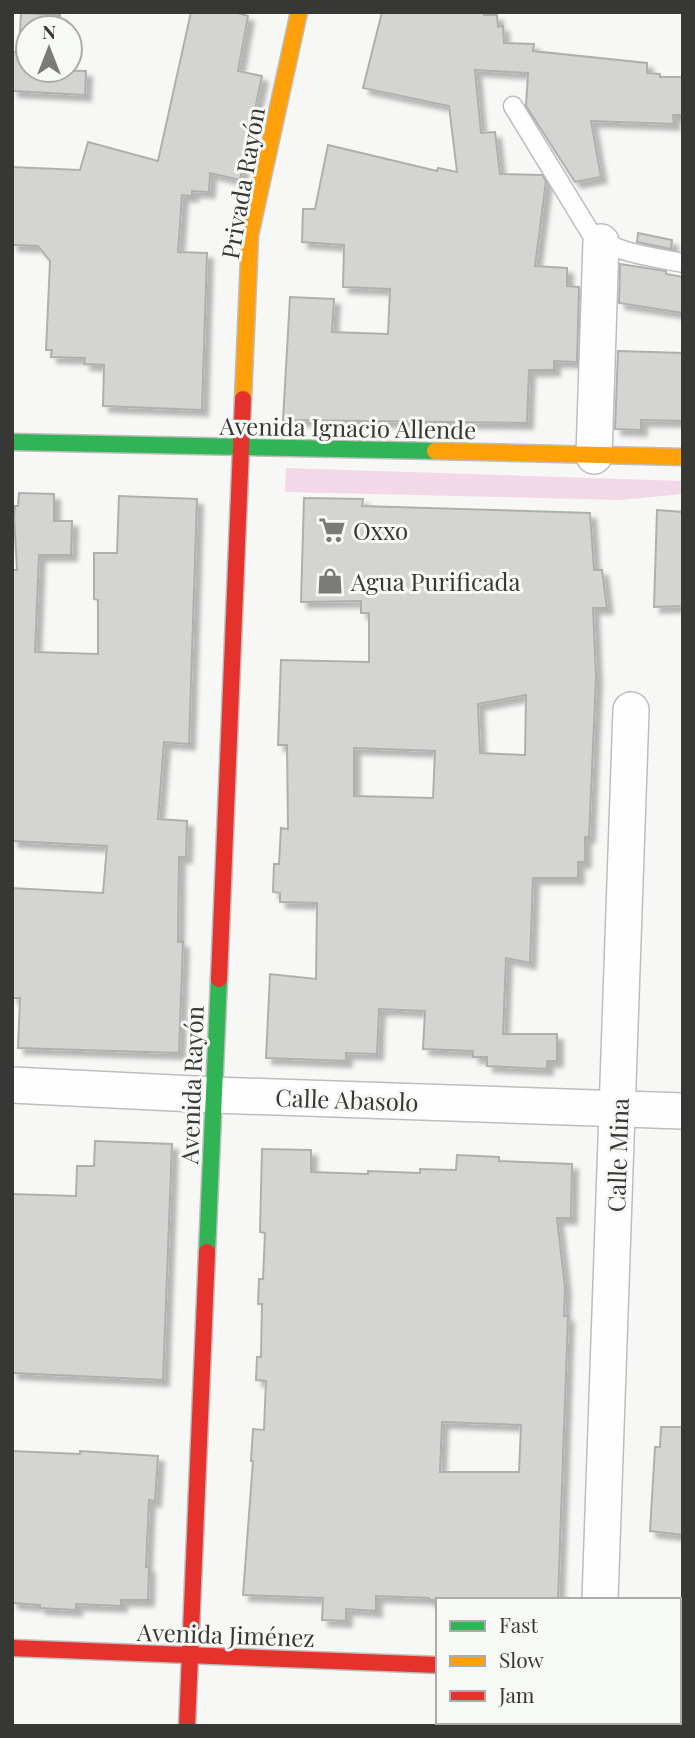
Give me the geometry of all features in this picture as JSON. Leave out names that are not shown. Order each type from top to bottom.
[{"type":"street","name":"Privada Rayón","points":[[240,447],[250,235],[299,12]]},
{"type":"street","points":[[594,456],[601,242]]},
{"type":"street","name":"Avenida Ignacio Allende","points":[[12,442],[683,457]]},
{"type":"street","name":"Avenida Rayón","points":[[187,1726],[240,447]]},
{"type":"street","name":"Calle Mina","points":[[600,1598],[631,710]]},
{"type":"street","name":"Calle Abasolo","points":[[12,1085],[214,1095],[683,1111]]},
{"type":"street","name":"Avenida Jiménez","points":[[12,1648],[436,1665]]},
{"type":"lane","points":[[513,106],[590,232],[601,242],[622,250],[683,263]]},
{"type":"shaded area","points":[[286,468],[683,481],[683,494],[620,500],[285,492]]},
{"type":"building","points":[[191,12],[234,12],[248,16],[238,71],[262,76],[240,180],[210,173],[209,192],[192,191],[192,196],[182,195],[178,252],[207,253],[202,410],[103,406],[104,365],[84,364],[85,358],[51,357],[52,350],[46,350],[50,261],[38,246],[12,245],[12,167],[80,170],[88,142],[158,161]]},
{"type":"building","points":[[382,12],[484,12],[484,15],[497,15],[498,27],[503,26],[504,43],[534,44],[533,51],[647,63],[647,73],[660,74],[660,77],[683,77],[683,115],[673,115],[674,124],[591,121],[601,177],[575,182],[526,106],[528,73],[475,70],[481,133],[495,132],[500,174],[542,175],[546,181],[535,266],[567,268],[567,286],[579,287],[577,362],[554,361],[554,370],[529,370],[527,423],[283,420],[290,297],[334,299],[332,332],[388,334],[390,289],[343,287],[344,245],[302,242],[303,209],[315,209],[328,145],[437,171],[438,168],[457,172],[449,106],[363,88]]},
{"type":"building","points":[[12,52],[14,84],[84,84],[86,71],[85,95],[12,91]]},
{"type":"building","points":[[638,233],[672,240],[671,249],[637,242]]},
{"type":"building","points":[[620,264],[666,271],[666,274],[683,277],[683,313],[619,303]]},
{"type":"building","points":[[618,351],[683,353],[683,421],[641,420],[641,430],[615,429]]},
{"type":"building","points":[[19,493],[54,494],[54,521],[72,521],[71,555],[39,555],[35,652],[98,654],[98,600],[94,599],[94,553],[117,553],[119,496],[197,499],[189,744],[164,742],[158,819],[187,821],[186,857],[179,857],[178,942],[183,942],[179,1053],[18,1048],[20,998],[12,998],[12,888],[103,893],[107,846],[12,841],[12,570],[17,570],[14,517]]},
{"type":"building","points":[[304,498],[363,499],[362,506],[590,513],[594,570],[602,570],[607,608],[593,608],[596,678],[589,837],[585,837],[585,862],[578,862],[578,878],[533,878],[530,963],[506,958],[503,1034],[557,1034],[557,1061],[547,1061],[547,1069],[487,1066],[487,1057],[473,1057],[473,1051],[423,1049],[425,1011],[379,1009],[377,1054],[346,1053],[346,1061],[266,1058],[270,974],[316,979],[317,903],[280,902],[280,893],[273,892],[274,864],[279,864],[281,828],[288,829],[287,745],[278,745],[281,660],[369,662],[369,613],[361,613],[361,601],[301,602]],"holes":[[[526,695],[525,755],[480,753],[478,704]],[[354,748],[435,751],[433,798],[354,796]]]},
{"type":"building","points":[[657,510],[683,512],[683,606],[654,607]]},
{"type":"building","points":[[95,1141],[172,1144],[163,1380],[12,1373],[12,1194],[76,1196],[77,1166],[94,1166]]},
{"type":"building","points":[[262,1149],[311,1150],[311,1172],[368,1174],[368,1171],[420,1173],[420,1169],[456,1170],[457,1155],[499,1157],[499,1161],[572,1164],[571,1218],[557,1218],[565,1288],[564,1316],[568,1316],[558,1598],[429,1600],[376,1596],[376,1611],[346,1609],[346,1621],[322,1620],[323,1598],[243,1595],[253,1429],[264,1430],[266,1381],[256,1380],[257,1357],[261,1357],[262,1304],[258,1304],[259,1279],[263,1279],[265,1233],[260,1232]],"holes":[[[442,1422],[521,1425],[519,1472],[440,1472]]]},
{"type":"building","points":[[661,1427],[683,1427],[683,1535],[650,1531],[655,1447],[660,1447]]},
{"type":"building","points":[[12,1451],[80,1454],[80,1451],[158,1456],[155,1501],[149,1500],[146,1567],[149,1567],[148,1600],[121,1600],[121,1606],[76,1604],[76,1610],[12,1603]]},
{"type":"traffic: fast","points":[[12,442],[435,451]]},
{"type":"traffic: fast","points":[[207,1252],[219,979]]},
{"type":"traffic: slow","points":[[243,399],[250,235],[299,12]]},
{"type":"traffic: slow","points":[[435,451],[683,457]]},
{"type":"traffic: jam","points":[[219,979],[243,399]]},
{"type":"traffic: jam","points":[[187,1726],[207,1252]]},
{"type":"traffic: jam","points":[[12,1648],[436,1665]]},
{"type":"place","name":"Oxxo","points":[[332,530]]},
{"type":"place","name":"Agua Purificada","points":[[330,581]]}]
